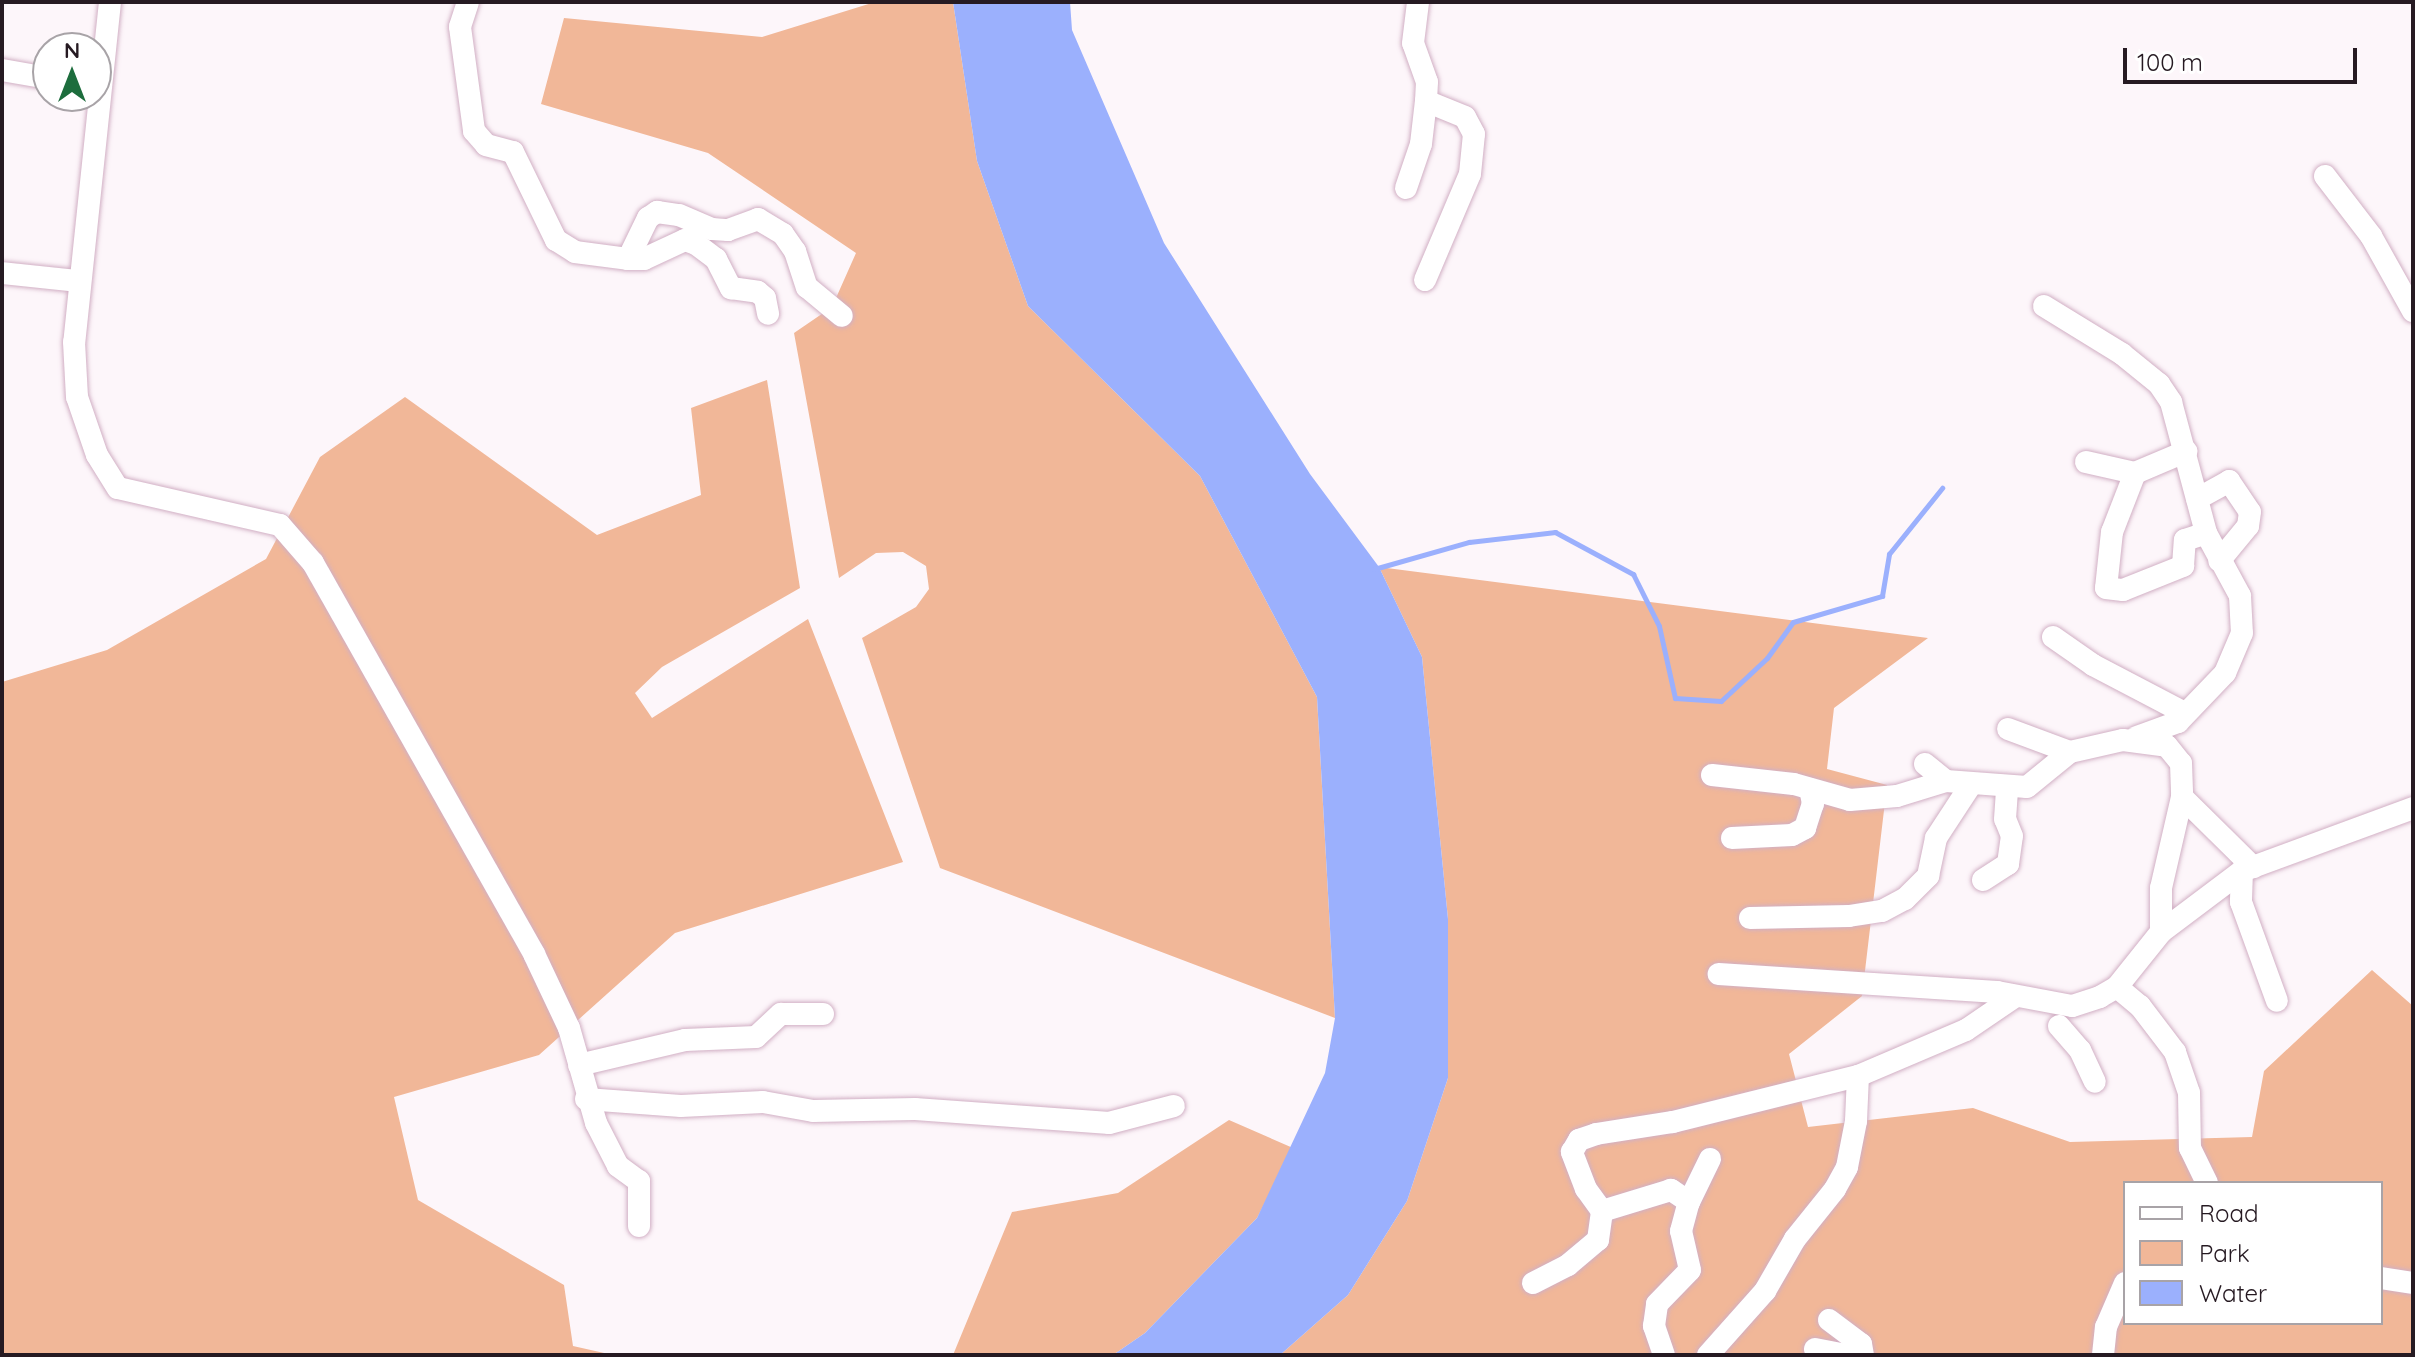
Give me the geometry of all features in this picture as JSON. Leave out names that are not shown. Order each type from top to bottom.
[{"type":"street","points":[[106,32],[110,2]]},
{"type":"street","points":[[468,2],[460,27],[474,131],[486,145],[513,152],[556,240],[575,252],[628,259],[644,259],[685,240],[716,259],[731,288],[758,292],[765,298],[768,314]]},
{"type":"street","points":[[1406,188],[1421,144],[1426,101],[1427,82],[1413,43],[1418,2]]},
{"type":"street","points":[[2,70],[32,75]]},
{"type":"street","points":[[1425,280],[1470,174],[1474,134],[1465,117],[1426,101]]},
{"type":"street","points":[[96,112],[74,342],[77,397],[107,476],[131,493],[280,525],[313,563],[534,954],[569,1028],[586,1099],[618,1166],[639,1181],[639,1226]]},
{"type":"street","points":[[2325,176],[2371,236],[2413,311]]},
{"type":"street","points":[[628,259],[648,218],[657,212],[679,215],[712,229],[728,230],[758,219],[783,234],[795,251],[807,287],[842,316]]},
{"type":"street","points":[[2,273],[78,281]]},
{"type":"street","points":[[1925,764],[1946,781],[1970,786],[2007,789],[2036,783],[2070,752],[2123,740],[2182,717],[2225,673],[2242,633],[2240,596],[2206,533],[2187,451],[2171,402],[2159,384],[2122,354],[2044,306]]},
{"type":"street","points":[[2086,462],[2135,473],[2187,451]]},
{"type":"street","points":[[2135,473],[2112,532],[2106,588],[2123,590],[2183,566],[2185,540],[2206,533]]},
{"type":"street","points":[[2197,499],[2229,481],[2250,512],[2248,526],[2219,561]]},
{"type":"street","points":[[2053,637],[2093,665],[2182,717]]},
{"type":"street","points":[[2161,932],[2161,888],[2182,797],[2182,717]]},
{"type":"street","points":[[2008,729],[2070,752]]},
{"type":"street","points":[[2123,740],[2167,746],[2181,763]]},
{"type":"street","points":[[1712,775],[1810,789],[1850,800],[1886,798],[1946,781]]},
{"type":"street","points":[[1750,918],[1849,916],[1882,911],[1905,899],[1928,876],[1936,838],[1970,786]]},
{"type":"street","points":[[1732,838],[1792,835],[1805,828],[1811,824],[1810,789]]},
{"type":"street","points":[[1983,880],[2008,864],[2012,836],[2005,819],[2007,789]]},
{"type":"street","points":[[2182,797],[2247,869]]},
{"type":"street","points":[[1719,974],[2016,996],[2072,1006],[2117,987],[2161,932],[2247,869],[2413,808]]},
{"type":"street","points":[[2247,869],[2241,902],[2277,1001]]},
{"type":"street","points":[[2117,987],[2140,1006],[2175,1052],[2189,1093],[2190,1148],[2206,1181]]},
{"type":"street","points":[[1533,1283],[1568,1265],[1598,1240],[1602,1211],[1573,1162],[1579,1140],[1724,1111],[1858,1076],[1966,1030],[2016,996]]},
{"type":"street","points":[[579,1065],[685,1040],[756,1037],[781,1014],[823,1014]]},
{"type":"street","points":[[2059,1026],[2080,1050],[2095,1082]]},
{"type":"street","points":[[1708,1355],[1765,1291],[1795,1239],[1835,1189],[1853,1137],[1858,1076]]},
{"type":"street","points":[[586,1099],[681,1106],[763,1102],[813,1111],[901,1108],[1109,1123],[1174,1106]]},
{"type":"street","points":[[1664,1355],[1654,1326],[1657,1304],[1690,1270],[1681,1231],[1689,1202],[1710,1159]]},
{"type":"street","points":[[1602,1211],[1671,1190],[1689,1202]]},
{"type":"street","points":[[2383,1278],[2413,1283]]},
{"type":"street","points":[[2103,1355],[2106,1327],[2123,1288]]},
{"type":"street","points":[[1829,1320],[1861,1344],[1863,1355]]},
{"type":"street","points":[[1815,1349],[1847,1355]]},
{"type":"green space","points":[[875,2],[953,2],[977,161],[1028,306],[1200,476],[1317,697],[1335,1018],[940,868],[862,638],[916,607],[929,589],[926,566],[903,552],[876,553],[839,578],[794,333],[832,307],[856,253],[708,153],[541,104],[564,18],[762,37]]},
{"type":"green space","points":[[767,380],[800,588],[662,667],[635,693],[652,718],[808,619],[903,862],[675,933],[539,1055],[394,1097],[418,1200],[564,1285],[573,1346],[613,1355],[2,1355],[2,682],[107,650],[266,559],[320,457],[405,397],[597,535],[701,495],[691,408]]},
{"type":"green space","points":[[1379,567],[1928,638],[1834,708],[1827,769],[1887,785],[1862,996],[1789,1054],[1808,1127],[1973,1108],[2070,1142],[2252,1137],[2264,1071],[2372,970],[2413,1006],[2413,1355],[1280,1355],[1348,1295],[1407,1201],[1448,1078],[1448,919],[1422,657]]},
{"type":"green space","points":[[1229,1120],[1293,1148],[1257,1218],[1145,1333],[1113,1355],[953,1355],[1012,1212],[1118,1193]]},
{"type":"water","points":[[953,2],[1070,2],[1072,30],[1164,243],[1310,474],[1379,567],[1422,657],[1448,919],[1448,1078],[1407,1201],[1348,1295],[1280,1355],[1113,1355],[1145,1333],[1257,1218],[1325,1073],[1335,1018],[1317,697],[1200,476],[1028,306],[977,161]]},
{"type":"waterway","points":[[1374,569],[1469,542],[1555,532],[1633,574],[1659,626],[1675,698],[1721,701],[1767,658],[1793,622],[1882,596],[1889,554],[1942,488]]}]
